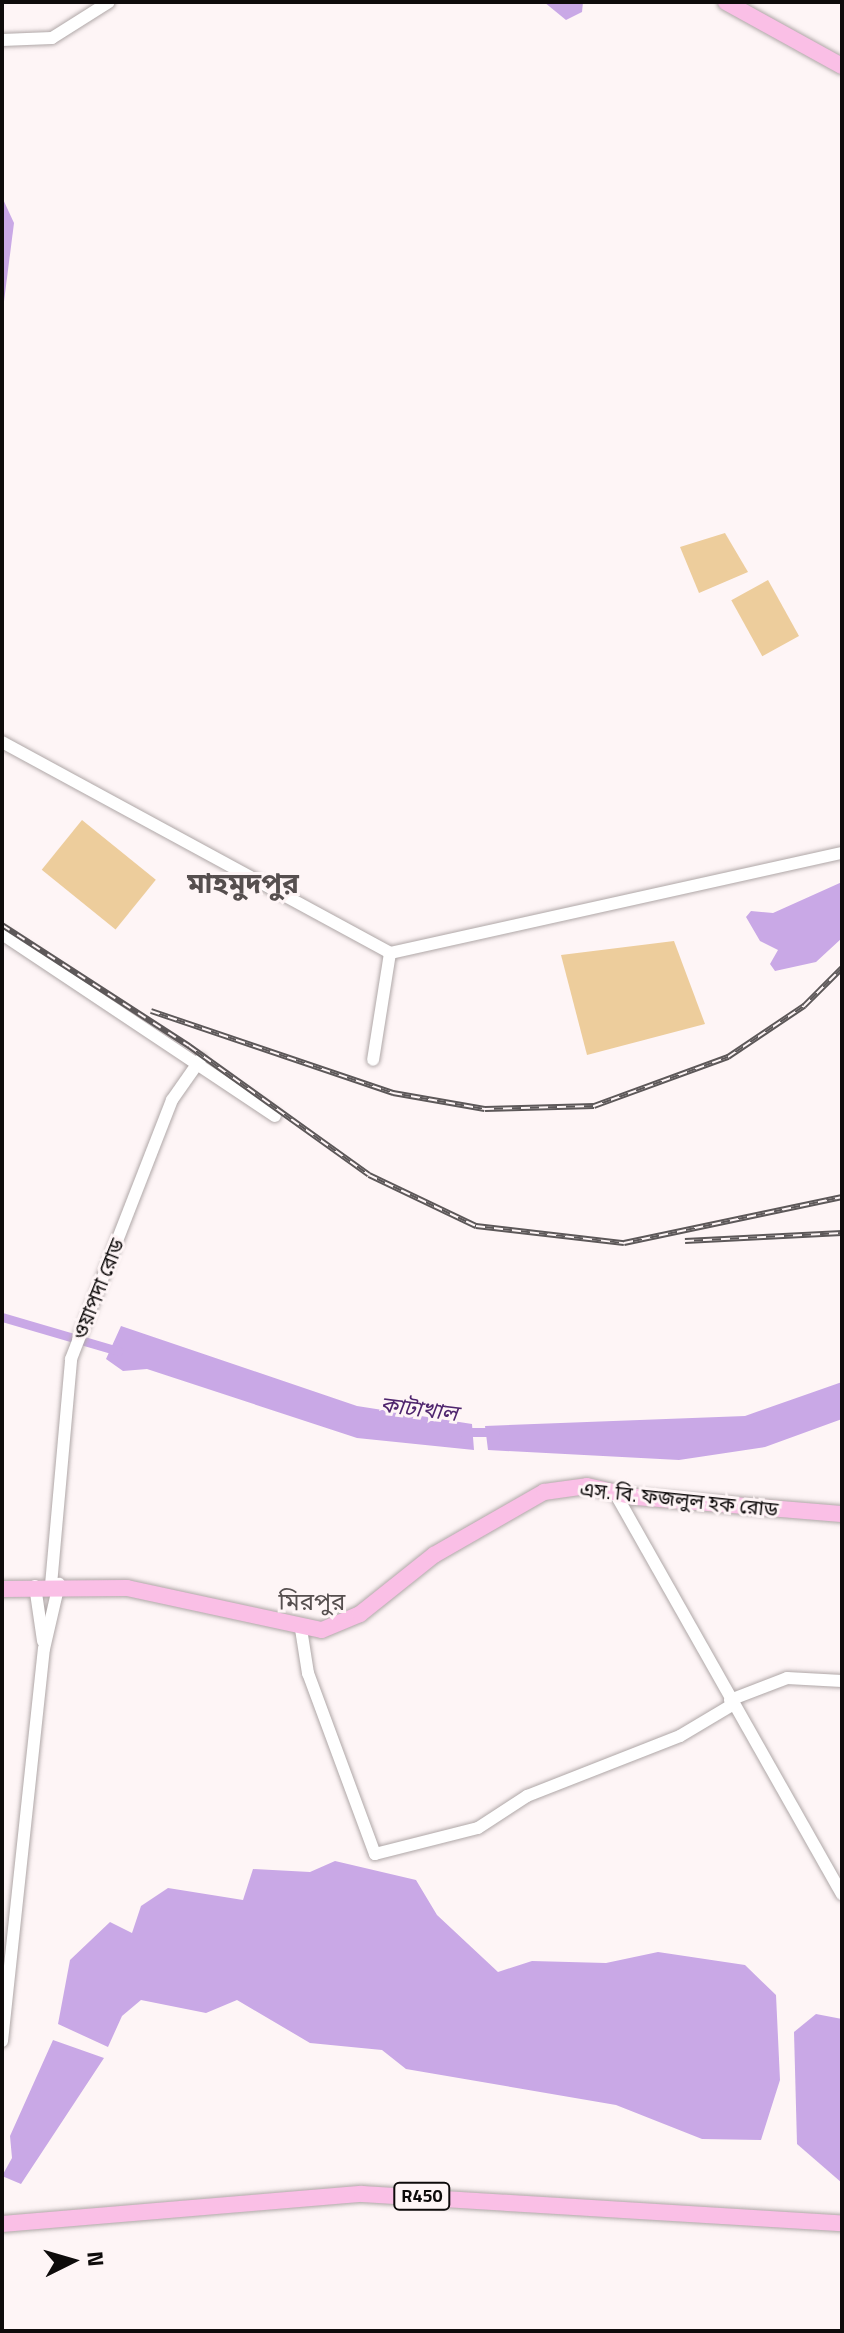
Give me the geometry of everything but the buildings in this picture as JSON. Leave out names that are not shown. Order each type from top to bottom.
[{"type":"main road","points":[[726,2],[842,66]]},
{"type":"main road","name":"এস. বি. ফজলুল হক রোড","points":[[2,1589],[48,1585],[127,1588],[301,1629],[337,1626],[360,1614],[519,1501],[587,1486],[615,1493],[842,1514]]},
{"type":"main road","name":"R450","points":[[2,2224],[362,2194],[842,2223]]},
{"type":"street","points":[[2,40],[52,38],[109,2]]},
{"type":"street","points":[[2,742],[390,953],[842,853]]},
{"type":"street","points":[[2,934],[200,1060],[275,1116]]},
{"type":"street","points":[[373,1060],[390,953]]},
{"type":"street","name":"ওয়াপদা রোড","points":[[2,2041],[71,1359],[84,1314],[177,1089],[200,1060]]},
{"type":"street","points":[[615,1493],[731,1703],[842,1894]]},
{"type":"street","name":"ওয়াপদা রোড","points":[[44,1649],[48,1585]]},
{"type":"street","points":[[301,1629],[308,1673],[375,1854],[478,1828],[527,1796],[680,1736],[731,1703],[787,1678],[842,1681]]},
{"type":"shaded area","points":[[544,2],[583,2],[582,12],[566,20]]},
{"type":"shaded area","points":[[2,197],[14,223],[2,317]]},
{"type":"shaded area","points":[[725,533],[748,572],[699,593],[680,547]]},
{"type":"shaded area","points":[[768,580],[799,636],[762,656],[731,600]]},
{"type":"shaded area","points":[[82,820],[156,880],[116,930],[42,870]]},
{"type":"shaded area","points":[[842,882],[842,938],[816,962],[775,971],[770,964],[778,950],[760,941],[746,917],[751,911],[773,913]]},
{"type":"shaded area","points":[[674,941],[705,1024],[587,1055],[561,955]]},
{"type":"shaded area","points":[[121,1326],[357,1406],[472,1424],[474,1450],[357,1438],[147,1369],[123,1371],[106,1359]]},
{"type":"shaded area","points":[[842,1382],[842,1419],[765,1447],[679,1460],[488,1450],[485,1426],[745,1416]]},
{"type":"shaded area","points":[[335,1861],[416,1880],[437,1915],[498,1972],[532,1961],[606,1963],[658,1952],[745,1965],[776,1995],[780,2080],[761,2140],[702,2139],[616,2105],[406,2069],[382,2050],[310,2043],[237,2000],[206,2013],[141,2000],[122,2016],[108,2047],[58,2024],[70,1960],[110,1922],[132,1933],[141,1906],[168,1888],[243,1900],[253,1869],[310,1872]]},
{"type":"shaded area","points":[[816,2014],[842,2019],[842,2183],[797,2144],[794,2032]]},
{"type":"shaded area","points":[[53,2040],[104,2058],[21,2184],[2,2176],[12,2158],[10,2136]]},
{"type":"waterway","name":"কাটাখাল","points":[[2,1317],[118,1351]]},
{"type":"waterway","name":"কাটাখাল","points":[[462,1432],[495,1432]]},
{"type":"railway","points":[[2,925],[189,1046],[369,1175],[476,1226],[624,1243],[842,1197]]},
{"type":"railway","points":[[151,1011],[393,1093],[485,1109],[594,1106],[728,1057],[804,1006],[842,968]]},
{"type":"railway","points":[[685,1241],[842,1233]]},
{"type":"district","name":"মাহমুদপুর","points":[[243,883]]},
{"type":"district","name":"মিরপুর","points":[[312,1602]]}]
